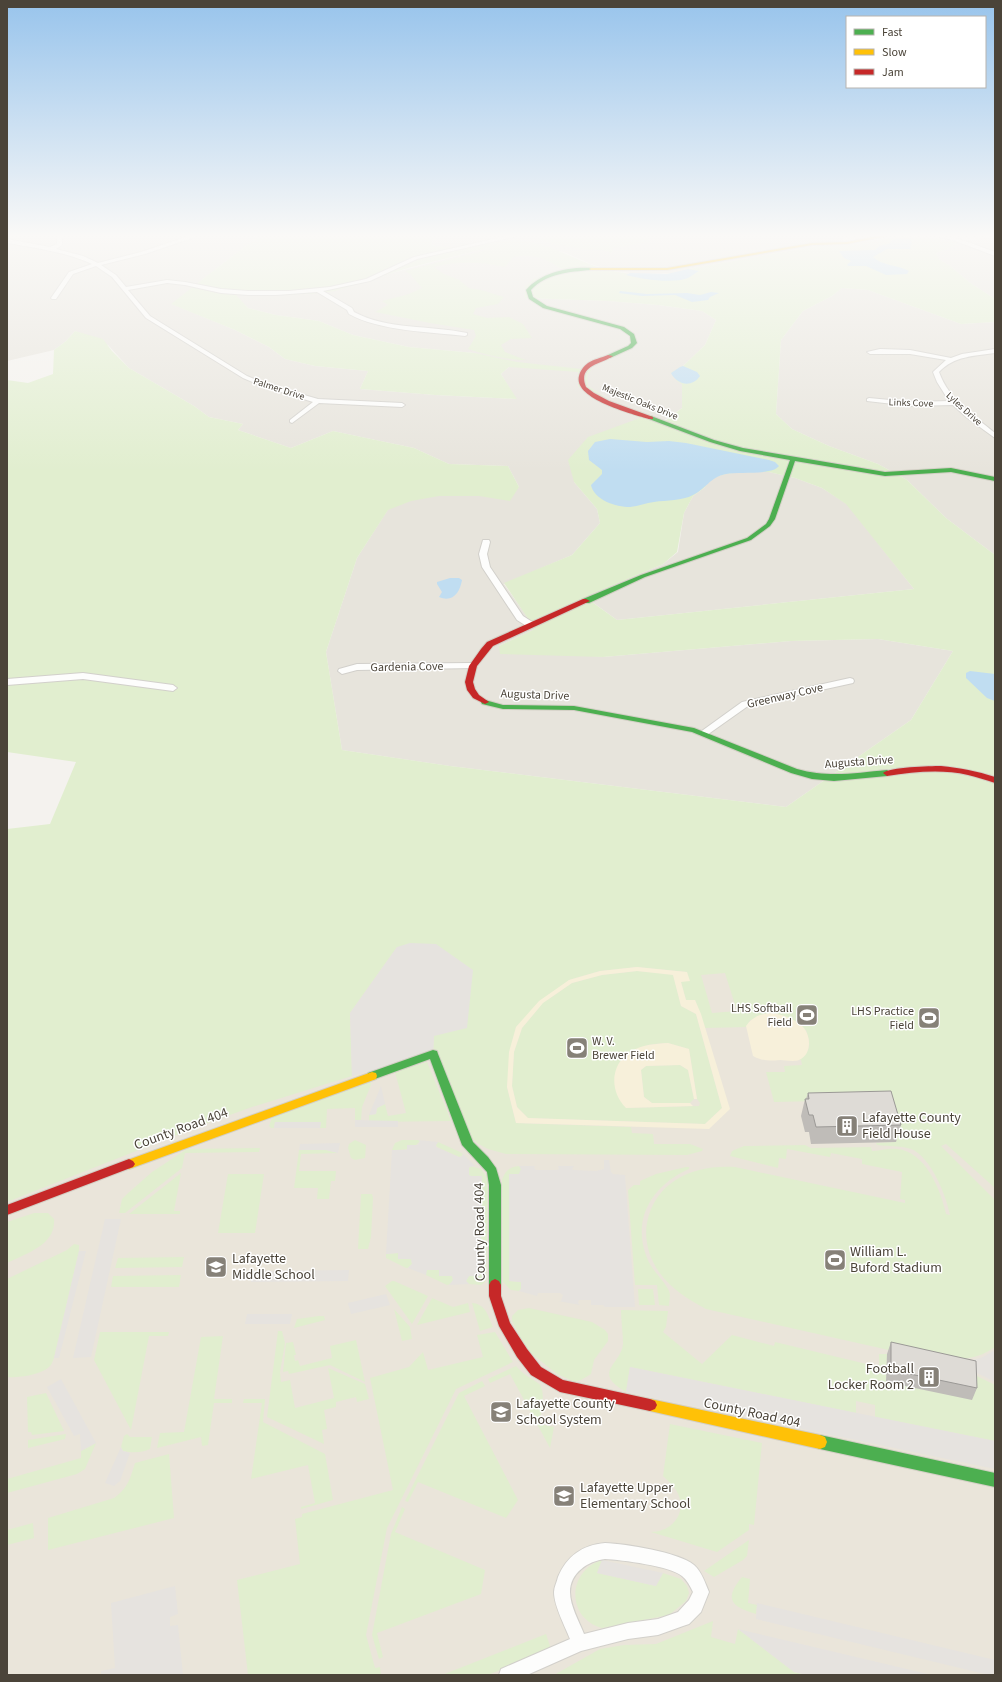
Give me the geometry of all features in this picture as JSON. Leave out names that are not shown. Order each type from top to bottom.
[{"type":"street","name":"Palmer Drive","points":[[145,313],[148,317],[245,377],[264,385],[318,401],[402,405]]},
{"type":"street","points":[[351,313],[355,317],[379,322],[464,334]]},
{"type":"street","name":"Majestic Oaks Drive","points":[[569,313],[622,328],[632,335],[634,343],[630,347],[589,365],[581,376],[582,384],[592,394],[616,406],[712,441],[742,450],[885,474],[951,470],[995,479]]},
{"type":"street","points":[[870,352],[901,351],[926,354],[949,360],[995,352]]},
{"type":"street","name":"Lyles Drive","points":[[949,360],[942,364],[936,372],[942,390],[954,403],[995,436]]},
{"type":"street","name":"Links Cove","points":[[869,400],[911,404],[954,403]]},
{"type":"street","points":[[292,421],[318,401]]},
{"type":"street","name":"Augusta Drive","points":[[793,459],[772,519],[768,525],[754,535],[730,546],[643,576],[490,644],[481,651],[472,666],[468,682],[469,689],[483,702],[495,706],[560,707],[588,710],[704,733],[784,767],[812,776],[836,778],[942,768],[973,773],[995,780]]},
{"type":"street","points":[[486,542],[483,554],[486,567],[520,618],[531,626]]},
{"type":"street","name":"Gardenia Cove","points":[[342,671],[357,667],[472,666]]},
{"type":"street","points":[[7,682],[83,676],[173,688]]},
{"type":"street","name":"Greenway Cove","points":[[704,733],[745,704],[850,681]]},
{"type":"street","name":"County Road 404","points":[[7,1210],[199,1137],[433,1054],[468,1145],[484,1160],[492,1171],[495,1185],[495,1296],[506,1326],[522,1353],[536,1371],[560,1386],[995,1480]]},
{"type":"street","points":[[507,1675],[580,1643],[628,1631],[658,1627],[683,1618],[695,1606],[701,1592],[695,1579],[685,1568],[614,1550],[596,1551],[584,1555],[575,1563],[566,1577],[562,1593],[580,1643]]},
{"type":"shaded area","points":[[7,313],[195,313],[235,330],[269,347],[285,359],[315,366],[368,371],[360,389],[516,399],[501,374],[509,367],[475,353],[409,347],[353,335],[319,321],[270,313],[706,313],[716,320],[705,345],[683,366],[682,408],[574,482],[597,509],[600,523],[572,555],[504,584],[536,629],[499,646],[603,657],[791,641],[878,639],[953,651],[911,720],[786,807],[450,766],[342,750],[326,652],[357,558],[396,497],[519,487],[508,466],[449,464],[414,448],[333,431],[291,448],[238,430],[243,424],[209,417],[194,406],[129,368],[108,345],[75,331],[66,341],[54,350],[7,361]]},
{"type":"shaded area","points":[[801,313],[932,313],[961,324],[995,322],[995,555],[946,518],[907,480],[878,464],[829,446],[792,429],[776,414],[781,340]]},
{"type":"shaded area","points":[[740,472],[769,472],[795,478],[822,488],[847,504],[914,589],[617,620],[584,596],[663,564],[678,552],[684,513],[693,496],[704,488],[710,480],[725,474]]},
{"type":"shaded area","name":"Lafayette County School System","points":[[410,943],[694,956],[995,1014],[995,1675],[807,1675],[795,1672],[787,1675],[7,1675],[7,1152],[348,961]]},
{"type":"shaded area","points":[[410,943],[436,944],[473,970],[467,1028],[434,1036],[433,1054],[352,1076],[350,1013],[397,947]]},
{"type":"shaded area","points":[[381,1086],[385,1104],[377,1108],[376,1114],[369,1115]]},
{"type":"shaded area","points":[[355,1120],[398,1121],[398,1127],[355,1127]]},
{"type":"shaded area","points":[[275,1122],[321,1122],[320,1128],[274,1128]]},
{"type":"shaded area","points":[[418,1140],[438,1142],[436,1147],[459,1157],[463,1154],[475,1166],[469,1167],[469,1175],[482,1176],[480,1276],[469,1276],[466,1281],[469,1284],[449,1285],[453,1280],[452,1276],[439,1276],[439,1270],[427,1270],[426,1275],[408,1268],[412,1264],[411,1259],[398,1259],[398,1253],[386,1254],[392,1150],[407,1150],[407,1145],[418,1145],[420,1141]]},
{"type":"shaded area","points":[[340,1143],[338,1153],[326,1150],[299,1150],[300,1144]]},
{"type":"shaded area","points":[[604,1160],[609,1160],[611,1172],[613,1174],[625,1175],[635,1307],[605,1307],[603,1305],[591,1305],[591,1300],[579,1300],[578,1303],[580,1305],[558,1301],[561,1301],[563,1295],[560,1293],[538,1293],[537,1296],[519,1291],[521,1289],[521,1282],[509,1281],[509,1174],[519,1174],[521,1169],[519,1166],[535,1166],[534,1168],[536,1170],[557,1170],[559,1169],[558,1166],[574,1166],[572,1169],[574,1170],[596,1171],[604,1169]]},
{"type":"shaded area","points":[[105,1219],[121,1219],[91,1357],[73,1358]]},
{"type":"shaded area","points":[[79,1251],[86,1251],[59,1358],[54,1358]]},
{"type":"shaded area","points":[[349,1270],[348,1281],[251,1282],[252,1271]]},
{"type":"shaded area","points":[[386,1294],[390,1305],[351,1314],[348,1303]]},
{"type":"shaded area","points":[[247,1314],[292,1314],[290,1324],[245,1324]]},
{"type":"shaded area","points":[[995,1350],[995,1382],[973,1371],[966,1362],[983,1357]]},
{"type":"shaded area","points":[[630,1367],[995,1441],[995,1469],[626,1392]]},
{"type":"shaded area","points":[[61,1379],[96,1443],[81,1451],[80,1434],[74,1436],[47,1387]]},
{"type":"shaded area","points":[[121,1447],[123,1451],[130,1453],[120,1481],[114,1486],[105,1483]]},
{"type":"shaded area","points":[[602,1560],[663,1573],[656,1586],[597,1573]]},
{"type":"shaded area","points":[[175,1586],[178,1614],[170,1617],[170,1626],[178,1625],[183,1675],[101,1675],[101,1671],[115,1668],[111,1603]]},
{"type":"shaded area","points":[[757,1603],[995,1660],[995,1675],[989,1675],[756,1619]]},
{"type":"shaded area","points":[[738,1629],[932,1675],[807,1675],[794,1672]]},
{"type":"green space","points":[[194,313],[270,313],[319,321],[353,335],[409,347],[475,353],[517,362],[591,370],[587,376],[588,386],[609,400],[665,421],[682,408],[682,384],[677,381],[671,373],[683,366],[705,345],[716,320],[706,313],[801,313],[781,340],[776,414],[792,429],[829,446],[878,464],[907,480],[946,518],[995,555],[995,1188],[946,1144],[941,1146],[995,1200],[995,1347],[988,1352],[965,1359],[933,1360],[706,1309],[680,1293],[669,1284],[659,1272],[650,1254],[646,1236],[647,1223],[651,1208],[668,1186],[679,1178],[706,1168],[735,1167],[905,1203],[905,1200],[900,1199],[902,1172],[862,1164],[862,1159],[831,1153],[830,1157],[787,1149],[786,1159],[779,1158],[778,1168],[730,1156],[732,1151],[744,1146],[805,1145],[811,1148],[871,1147],[872,1151],[897,1149],[907,1151],[916,1157],[930,1173],[936,1183],[946,1214],[950,1215],[941,1187],[931,1168],[918,1153],[907,1148],[877,1145],[876,1143],[895,1142],[862,1100],[774,1102],[766,1072],[785,1072],[784,1066],[802,1065],[801,1060],[799,1060],[806,1053],[809,1047],[809,1040],[806,1030],[750,1020],[747,1027],[705,1028],[695,1000],[686,1000],[681,982],[687,972],[637,967],[600,971],[569,980],[516,1027],[507,1087],[516,1123],[631,1127],[632,1133],[653,1134],[654,1144],[690,1144],[703,1149],[702,1151],[687,1155],[506,1154],[488,1149],[477,1143],[460,1124],[433,1054],[434,1036],[397,947],[350,1013],[352,1076],[252,1107],[202,1125],[7,1202],[7,829],[50,824],[76,762],[7,752],[7,380],[28,383],[53,374],[54,350],[66,341],[75,331],[103,339],[112,351],[129,368],[194,406],[209,417],[243,424],[238,430],[291,448],[333,431],[414,448],[449,464],[508,466],[519,487],[510,501],[479,496],[439,496],[411,501],[388,510],[357,558],[326,652],[342,750],[450,766],[786,807],[911,720],[953,651],[878,639],[791,641],[603,657],[500,654],[499,646],[535,629],[504,583],[572,555],[600,523],[597,509],[574,482],[568,460],[588,437],[640,418],[594,399],[578,386],[578,372],[509,367],[501,374],[517,399],[435,395],[360,389],[368,371],[315,366],[285,359],[269,347],[235,330]],"holes":[[[740,472],[769,472],[795,478],[822,488],[846,504],[914,589],[617,620],[585,597],[663,564],[677,552],[684,513],[693,496],[704,488],[710,480],[718,476]],[[725,973],[737,1011],[712,1013],[701,975]]]},
{"type":"green space","points":[[382,313],[473,313],[487,318],[509,317],[523,324],[532,338],[511,339],[501,345],[505,352],[526,360],[497,357],[468,349],[476,336],[474,330]]},
{"type":"green space","points":[[932,313],[995,313],[995,322],[961,324]]},
{"type":"green space","name":"W. V. Brewer Field","points":[[637,971],[673,974],[681,1006],[696,1014],[722,1108],[705,1124],[528,1118],[517,1107],[512,1086],[514,1052],[522,1028],[543,1003],[572,983],[602,975]],"holes":[[[668,1043],[689,1049],[697,1099],[700,1103],[699,1106],[626,1108],[619,1063],[635,1050],[653,1044]]]},
{"type":"green space","points":[[427,1062],[451,1121],[369,1122],[369,1115],[376,1114],[377,1108],[385,1104],[388,1116],[406,1113],[395,1072]]},
{"type":"green space","points":[[680,1065],[688,1070],[694,1099],[690,1103],[652,1103],[644,1097],[641,1070],[646,1066]]},
{"type":"green space","points":[[371,1080],[371,1085],[362,1107],[361,1120],[355,1120],[355,1108],[327,1109],[326,1128],[320,1128],[321,1122],[275,1122],[274,1128],[269,1126],[274,1113]]},
{"type":"green space","points":[[355,1140],[366,1145],[365,1158],[355,1160],[351,1158],[348,1148],[349,1144]]},
{"type":"green space","points":[[402,1140],[420,1141],[411,1148],[404,1150],[392,1150],[395,1143]]},
{"type":"green space","points":[[438,1142],[460,1152],[463,1154],[462,1156],[459,1157],[437,1147],[436,1145]]},
{"type":"green space","points":[[260,1148],[259,1152],[185,1153],[182,1168],[125,1213],[119,1213],[122,1199],[126,1195],[152,1172],[187,1149]]},
{"type":"green space","points":[[299,1150],[326,1150],[338,1153],[301,1154],[299,1171],[336,1171],[335,1181],[331,1181],[329,1199],[317,1199],[318,1188],[294,1188]]},
{"type":"green space","points":[[471,1166],[481,1169],[488,1179],[486,1279],[481,1285],[469,1284],[466,1281],[469,1276],[480,1276],[482,1176],[469,1175],[468,1169]]},
{"type":"green space","points":[[519,1166],[522,1169],[519,1174],[509,1175],[509,1281],[521,1282],[521,1289],[519,1291],[511,1290],[503,1282],[502,1180],[508,1170]]},
{"type":"green space","points":[[689,1167],[689,1169],[665,1184],[656,1194],[648,1204],[644,1216],[642,1229],[643,1243],[647,1258],[670,1293],[669,1306],[659,1305],[657,1285],[635,1285],[628,1190],[634,1185],[640,1185],[640,1181],[656,1174]]},
{"type":"green space","points":[[181,1173],[174,1211],[180,1211],[180,1214],[129,1214]]},
{"type":"green space","points":[[228,1174],[264,1174],[255,1233],[218,1233]]},
{"type":"green space","points":[[361,1194],[372,1194],[373,1198],[371,1237],[368,1249],[358,1249]]},
{"type":"green space","points":[[34,1213],[48,1213],[54,1219],[53,1228],[50,1235],[39,1247],[7,1263],[7,1222]]},
{"type":"green space","points":[[74,1244],[79,1245],[79,1251],[52,1363],[46,1369],[36,1374],[7,1377],[7,1279],[67,1250]]},
{"type":"green space","points":[[398,1253],[399,1259],[411,1259],[412,1264],[408,1268],[386,1258],[386,1254]]},
{"type":"green space","points":[[184,1257],[182,1267],[115,1268],[118,1258]]},
{"type":"green space","points":[[426,1270],[439,1270],[439,1276],[452,1276],[452,1284],[447,1285],[426,1275]]},
{"type":"green space","points":[[181,1275],[179,1287],[111,1287],[113,1276]]},
{"type":"green space","points":[[392,1281],[428,1296],[412,1324],[385,1286]]},
{"type":"green space","points":[[638,1289],[653,1289],[655,1305],[639,1305]]},
{"type":"green space","points":[[432,1298],[453,1307],[468,1303],[470,1312],[417,1325]]},
{"type":"green space","points":[[472,1303],[477,1304],[486,1311],[493,1327],[480,1331]]},
{"type":"green space","points":[[529,1308],[592,1322],[605,1330],[608,1334],[608,1341],[594,1360],[591,1374],[575,1382],[557,1374],[527,1350],[512,1321],[512,1316],[518,1310]]},
{"type":"green space","points":[[394,1309],[410,1327],[412,1339],[402,1341]]},
{"type":"green space","points":[[621,1310],[668,1311],[666,1327],[663,1332],[702,1364],[732,1335],[774,1346],[775,1342],[879,1367],[879,1354],[887,1354],[886,1382],[971,1373],[995,1385],[995,1441],[875,1417],[875,1405],[856,1401],[856,1413],[630,1367],[626,1392],[610,1379],[609,1374],[618,1358],[623,1344]]},
{"type":"green space","points":[[324,1316],[325,1320],[294,1328],[297,1319]]},
{"type":"green space","points":[[278,1331],[282,1331],[285,1343],[280,1372],[281,1382],[290,1380],[295,1408],[334,1398],[328,1368],[365,1384],[369,1399],[357,1402],[356,1397],[336,1402],[336,1407],[324,1410],[327,1429],[322,1430],[324,1444],[267,1417]]},
{"type":"green space","points":[[100,1332],[169,1332],[168,1336],[149,1336],[131,1430],[94,1360]]},
{"type":"green space","points":[[495,1332],[513,1362],[456,1389],[387,1528],[366,1635],[375,1668],[380,1667],[381,1675],[248,1675],[237,1580],[300,1564],[295,1519],[302,1517],[302,1514],[393,1490],[370,1378],[409,1367],[423,1352],[428,1370],[483,1357],[477,1335]]},
{"type":"green space","points":[[223,1336],[214,1399],[232,1399],[232,1403],[214,1403],[208,1445],[202,1446],[201,1437],[157,1448],[160,1433],[184,1432],[201,1337]]},
{"type":"green space","points":[[356,1340],[365,1382],[330,1365],[289,1374],[288,1371],[283,1372],[286,1343],[293,1342],[296,1355],[294,1355],[295,1361],[298,1360],[300,1366],[332,1358],[330,1346]]},
{"type":"green space","points":[[516,1366],[524,1374],[541,1386],[543,1402],[539,1424],[554,1427],[550,1448],[510,1374],[490,1383],[488,1379]]},
{"type":"green space","points":[[482,1381],[485,1386],[464,1396],[518,1500],[506,1518],[418,1482],[408,1502],[405,1501],[459,1393]]},
{"type":"green space","points":[[46,1393],[64,1431],[32,1435],[31,1432],[28,1432],[27,1397]]},
{"type":"green space","points":[[244,1399],[265,1399],[263,1422],[325,1454],[333,1500],[301,1509],[301,1507],[315,1503],[308,1465],[251,1479],[262,1403],[243,1403]]},
{"type":"green space","points":[[670,1424],[762,1443],[754,1525],[749,1524],[749,1530],[717,1552],[651,1532],[666,1528],[677,1519],[680,1513],[680,1498],[672,1484],[663,1476]]},
{"type":"green space","points":[[66,1434],[65,1439],[28,1448],[28,1440]]},
{"type":"green space","points":[[127,1434],[130,1437],[152,1437],[150,1449],[137,1452],[123,1451],[121,1447],[124,1436]]},
{"type":"green space","points":[[96,1443],[85,1469],[77,1474],[7,1493],[7,1479],[81,1458],[81,1451]]},
{"type":"green space","points":[[169,1454],[174,1518],[48,1550],[48,1518],[114,1498],[125,1487],[135,1463]]},
{"type":"green space","points":[[402,1507],[405,1509],[395,1532],[485,1570],[481,1594],[377,1633],[383,1657],[379,1659],[372,1635],[391,1534]]},
{"type":"green space","points":[[33,1523],[34,1538],[7,1545],[7,1530]]},
{"type":"green space","points":[[749,1540],[747,1556],[743,1560],[714,1577],[704,1571]]},
{"type":"green space","points":[[602,1560],[597,1573],[656,1586],[663,1573],[681,1579],[687,1586],[689,1593],[686,1601],[669,1615],[602,1628],[590,1623],[582,1615],[577,1605],[575,1594],[577,1584],[582,1574],[590,1566]]},
{"type":"green space","points":[[742,1577],[750,1579],[748,1603],[757,1605],[756,1614],[741,1608],[733,1602],[733,1592]]},
{"type":"green space","points":[[713,1621],[711,1637],[735,1644],[738,1629],[794,1672],[807,1675],[554,1675],[600,1649],[624,1645],[656,1644]]},
{"type":"green space","points":[[546,1634],[551,1649],[488,1675],[442,1675]]},
{"type":"sand","points":[[637,967],[687,972],[690,981],[681,982],[686,1000],[695,1000],[701,1014],[730,1109],[709,1129],[516,1123],[507,1087],[509,1052],[516,1027],[539,1001],[569,980],[600,971]],"holes":[[[637,971],[673,975],[681,1006],[696,1014],[722,1108],[705,1124],[528,1118],[517,1107],[512,1086],[514,1052],[522,1028],[543,1003],[572,983],[602,975]]]},
{"type":"sand","points":[[772,1013],[784,1016],[798,1023],[807,1033],[809,1043],[807,1053],[804,1057],[795,1061],[763,1060],[753,1056],[746,1026],[751,1020],[758,1016]]},
{"type":"sand","points":[[668,1043],[689,1049],[697,1099],[694,1099],[688,1070],[680,1065],[646,1066],[641,1070],[644,1097],[652,1103],[690,1103],[693,1106],[626,1108],[620,1101],[615,1086],[614,1078],[619,1063],[625,1056],[636,1049],[650,1045]]},
{"type":"water","points":[[683,366],[697,372],[700,376],[697,380],[685,384],[674,377],[671,373]]},
{"type":"water","points":[[610,439],[686,443],[769,460],[775,462],[779,466],[769,471],[726,474],[712,480],[689,497],[624,507],[601,499],[596,495],[591,485],[602,474],[602,470],[589,460],[588,451],[595,442]]},
{"type":"water","points":[[450,578],[459,578],[462,580],[460,589],[455,595],[448,599],[439,597],[442,592],[437,582]]},
{"type":"water","points":[[970,671],[995,674],[995,701],[987,698],[966,678],[966,673]]},
{"type":"building","points":[[891,1091],[901,1125],[816,1127],[813,1115],[809,1115],[805,1099],[809,1099],[808,1093]]},
{"type":"building","points":[[891,1342],[976,1361],[977,1388],[891,1370]]},
{"type":"traffic: fast","points":[[569,313],[622,328],[632,335],[634,343],[630,347],[610,356]]},
{"type":"traffic: fast","points":[[651,418],[712,441],[742,450],[885,474],[951,470],[995,479]]},
{"type":"traffic: fast","points":[[586,601],[643,576],[749,539],[768,525],[772,519],[793,459]]},
{"type":"traffic: fast","points":[[485,702],[503,707],[574,708],[694,730],[794,771],[812,776],[834,778],[887,773]]},
{"type":"traffic: fast","points":[[372,1076],[433,1054],[468,1145],[484,1160],[492,1171],[495,1185],[495,1285]]},
{"type":"traffic: fast","points":[[820,1442],[995,1480]]},
{"type":"traffic: slow","points":[[129,1164],[372,1076]]},
{"type":"traffic: slow","points":[[650,1405],[820,1442]]},
{"type":"traffic: jam","points":[[610,356],[588,366],[582,374],[582,384],[586,390],[607,402],[651,418]]},
{"type":"traffic: jam","points":[[485,702],[476,696],[471,690],[469,682],[473,666],[490,644],[586,601]]},
{"type":"traffic: jam","points":[[887,773],[941,769],[967,772],[995,780]]},
{"type":"traffic: jam","points":[[7,1210],[129,1164]]},
{"type":"traffic: jam","points":[[495,1285],[495,1296],[505,1326],[522,1353],[536,1371],[560,1386],[650,1405]]},
{"type":"place","name":"LHS Softball Field","points":[[807,1015]]},
{"type":"place","name":"LHS Practice Field","points":[[929,1018]]},
{"type":"place","name":"W. V. Brewer Field","points":[[577,1048]]},
{"type":"place","name":"Lafayette County Field House","points":[[847,1126]]},
{"type":"place","name":"William L. Buford Stadium","points":[[835,1260]]},
{"type":"place","name":"Lafayette Middle School","points":[[216,1267]]},
{"type":"place","name":"Football Locker Room 2","points":[[929,1377]]},
{"type":"place","name":"Lafayette County School System","points":[[501,1412]]},
{"type":"place","name":"Lafayette Upper Elementary School","points":[[564,1496]]}]
